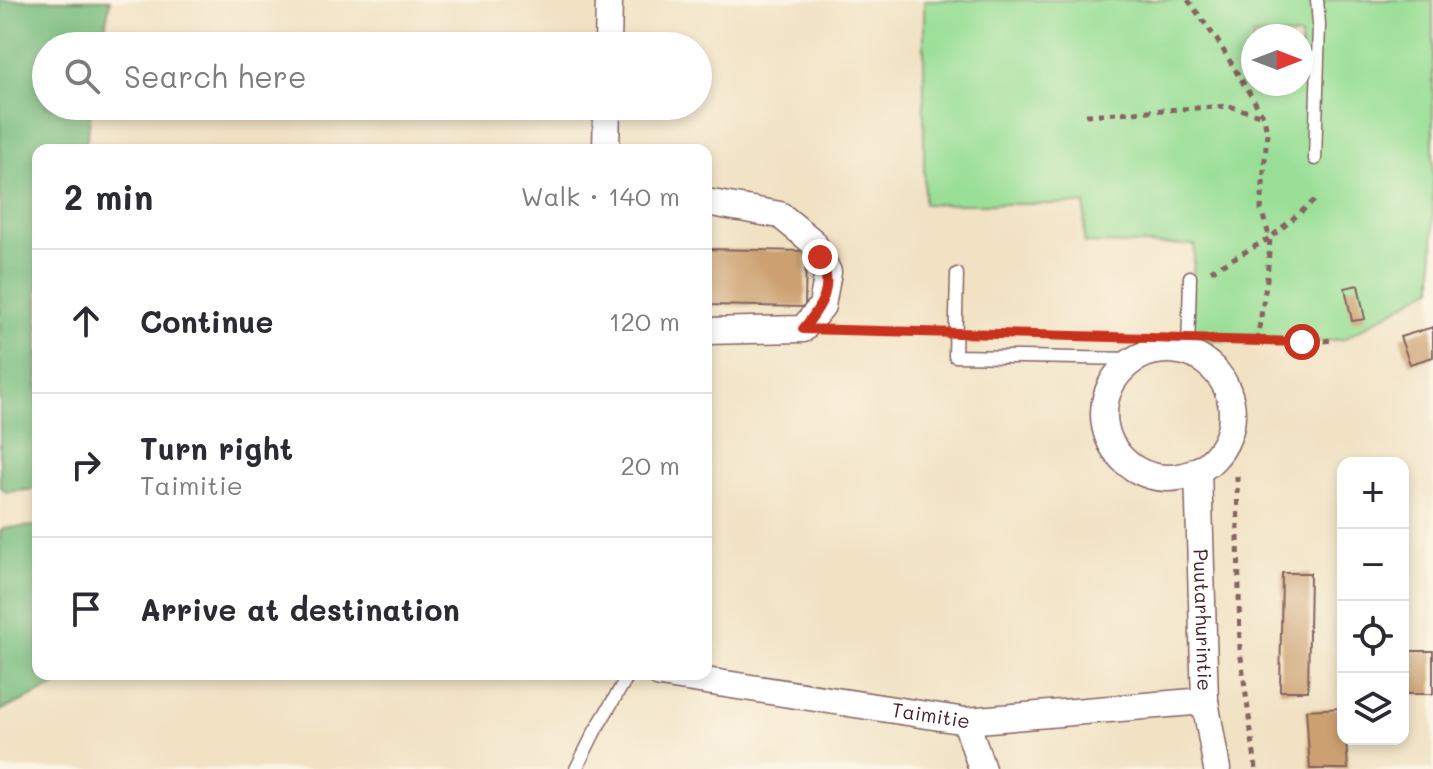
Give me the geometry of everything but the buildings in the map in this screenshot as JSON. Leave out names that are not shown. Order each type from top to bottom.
[{"type":"street","points":[[608,32],[609,0]]},
{"type":"street","points":[[606,144],[607,120]]},
{"type":"street","points":[[712,203],[780,215],[813,242],[828,272],[822,306],[803,329],[712,331]]},
{"type":"street","points":[[1188,346],[1221,378],[1230,398],[1232,419],[1227,440],[1215,457],[1198,470],[1178,478],[1156,477],[1135,470],[1118,455],[1108,436],[1104,415],[1108,393],[1131,349],[1151,352],[1188,346]]},
{"type":"street","name":"Puutarhurintie","points":[[1198,470],[1205,701],[1217,769]]},
{"type":"street","name":"Taimitie","points":[[699,680],[966,721],[1205,701]]},
{"type":"street","points":[[966,721],[982,769]]},
{"type":"lane","points":[[1315,159],[1317,0]]},
{"type":"lane","points":[[957,274],[955,356],[1131,349]]},
{"type":"lane","points":[[1188,346],[1190,277]]},
{"type":"lane","points":[[576,769],[626,680]]},
{"type":"path","points":[[1188,0],[1217,40],[1264,117],[1267,133],[1261,210],[1270,238],[1257,341]]},
{"type":"path","points":[[1086,115],[1229,106],[1264,117]]},
{"type":"path","points":[[1190,277],[1203,274],[1270,238],[1315,200]]},
{"type":"path","points":[[803,329],[956,335]]},
{"type":"path","points":[[1131,349],[1333,340]]},
{"type":"path","points":[[1237,476],[1240,650],[1256,769]]},
{"type":"green space","points":[[0,0],[110,0],[104,32],[32,32],[32,120],[90,120],[86,144],[32,144],[32,490],[6,492],[0,486]]},
{"type":"green space","points":[[924,0],[1433,0],[1433,287],[1344,339],[1315,342],[1189,340],[1195,245],[1084,243],[1085,204],[924,204]]},
{"type":"green space","points":[[32,526],[32,680],[69,680],[0,711],[0,532],[4,528]]},
{"type":"route","points":[[820,257],[828,272],[822,306],[803,329],[1302,342]]}]
